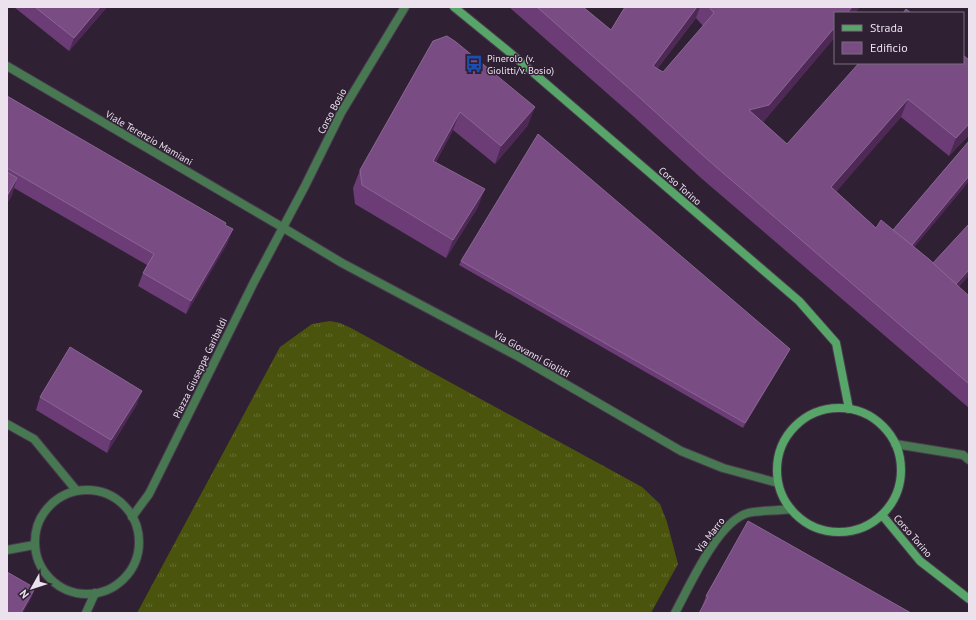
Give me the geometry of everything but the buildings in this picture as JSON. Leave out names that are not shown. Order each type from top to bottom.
[{"type":"main road","name":"Corso Torino","points":[[454,7],[514,56],[799,302],[836,343],[849,409]]},
{"type":"main road","points":[[829,409],[849,409],[868,416],[884,428],[895,444],[900,463],[900,482],[893,500],[882,515],[865,527],[845,532],[825,531],[806,523],[791,510],[783,497],[778,483],[777,463],[783,443],[794,427],[810,415],[829,409]]},
{"type":"main road","name":"Corso Torino","points":[[882,515],[920,561],[969,599]]},
{"type":"street","name":"Corso Bosio","points":[[282,227],[305,186],[341,113],[405,7]]},
{"type":"street","name":"Viale Terenzio Mamiani","points":[[7,66],[282,227]]},
{"type":"street","name":"Via Giovanni Giolitti","points":[[282,227],[342,263],[519,357],[682,451],[723,468],[778,483]]},
{"type":"street","name":"Piazza Giuseppe Garibaldi","points":[[132,517],[149,494],[282,227]]},
{"type":"street","points":[[7,424],[34,439],[76,490]]},
{"type":"street","points":[[895,444],[963,455],[969,460]]},
{"type":"street","points":[[76,490],[92,490],[109,494],[122,504],[132,517],[138,532],[138,549],[134,565],[124,578],[111,588],[95,593],[78,593],[61,587],[48,576],[38,562],[34,545],[37,526],[43,512],[54,501],[64,495],[76,490]]},
{"type":"street","name":"Via Marro","points":[[675,613],[705,558],[732,521],[748,513],[791,510]]},
{"type":"street","points":[[7,550],[34,545]]},
{"type":"street","points":[[86,613],[95,593]]},
{"type":"green space","points":[[330,321],[340,323],[351,328],[642,487],[660,504],[667,522],[678,564],[651,613],[137,613],[280,347],[312,324]]},
{"type":"place","name":"Pinerolo (v. Giolitti/v. Bosio)","points":[[474,64]]}]
